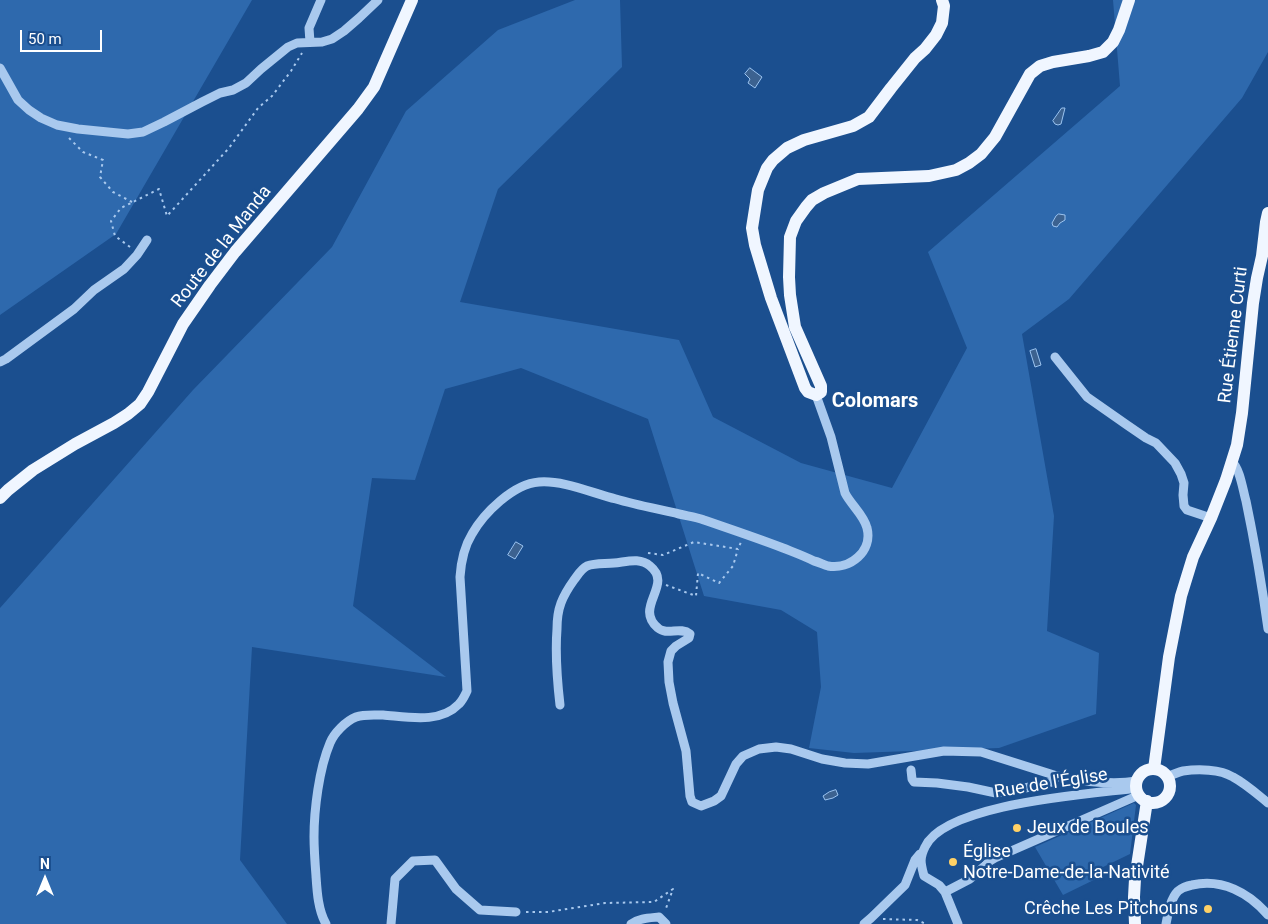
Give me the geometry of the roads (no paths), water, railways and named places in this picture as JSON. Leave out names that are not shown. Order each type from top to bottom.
[{"type":"main road","name":"Route de la Manda","points":[[0,498],[33,470],[114,423],[140,404],[183,324],[210,285],[235,252],[358,109],[374,87],[412,0]]},
{"type":"main road","points":[[942,0],[944,6],[942,23],[936,35],[915,58],[869,116],[853,126],[804,140],[787,148],[772,160],[763,174],[758,190],[752,228],[755,245],[770,298],[805,388],[808,392],[816,395],[821,392],[821,386],[796,327],[791,307],[789,277],[790,237],[796,221],[806,207],[812,200],[824,193],[858,179],[929,176],[956,170],[969,163],[981,154],[995,138],[1030,74],[1040,66],[1053,62],[1103,52],[1113,42],[1129,0]]},
{"type":"main road","name":"Rue Étienne Curti","points":[[1154,769],[1169,657],[1186,576],[1226,480],[1239,432],[1253,303],[1268,213]]},
{"type":"main road","points":[[1135,924],[1134,898],[1140,844],[1140,791],[1142,774],[1150,769],[1154,769],[1168,776],[1170,787],[1167,795],[1160,801],[1156,802],[1140,791]]},
{"type":"street","points":[[308,42],[309,28],[321,0]]},
{"type":"street","points":[[0,68],[18,100],[41,118],[57,125],[78,129],[128,134],[143,132],[220,93],[233,90],[246,83],[288,47],[297,43],[322,42],[332,39],[352,25],[378,0]]},
{"type":"street","points":[[0,362],[74,309],[94,290],[124,269],[147,240]]},
{"type":"street","points":[[1055,357],[1087,397],[1133,430],[1156,443],[1175,464],[1181,474],[1184,483],[1183,495],[1186,510],[1211,518]]},
{"type":"street","points":[[326,924],[321,913],[318,893],[314,838],[318,787],[330,742],[337,732],[357,716],[438,717],[460,703],[468,691],[460,577],[462,560],[471,535],[482,519],[509,494],[521,487],[538,482],[555,483],[622,501],[702,519],[828,566],[842,566],[855,561],[863,552],[867,541],[867,528],[845,493],[831,437],[816,395]]},
{"type":"street","points":[[1232,462],[1236,465],[1256,544],[1268,629]]},
{"type":"street","points":[[560,705],[555,650],[560,604],[570,586],[584,568],[600,564],[639,560],[654,569],[656,575],[658,588],[649,606],[650,616],[654,624],[663,631],[684,630],[690,634],[689,638],[671,651],[668,662],[673,703],[686,752],[692,802],[701,806],[714,801],[720,796],[736,764],[743,756],[759,749],[776,747],[791,749],[822,760],[868,764],[944,751],[981,752],[1057,776],[1140,791]]},
{"type":"street","points":[[911,770],[914,782],[937,783],[996,793],[1052,782],[1057,776]]},
{"type":"street","points":[[1168,776],[1192,771],[1226,774],[1239,780],[1268,803]]},
{"type":"street","points":[[945,892],[970,879],[995,858],[1140,791]]},
{"type":"street","name":"Rue de l'Église","points":[[867,921],[905,884],[915,860],[932,838],[942,829],[956,822],[998,808],[1042,799],[1140,791]]},
{"type":"street","points":[[924,850],[920,860],[924,876],[939,884],[945,892],[958,924]]},
{"type":"street","points":[[391,924],[396,879],[413,861],[435,860],[456,889],[480,910],[516,912]]},
{"type":"street","points":[[1166,924],[1177,892],[1186,886],[1200,883],[1225,885],[1243,893],[1268,915]]},
{"type":"street","points":[[630,924],[645,918],[659,918],[664,922]]},
{"type":"place","name":"Jeux de Boules","points":[[1017,828]]},
{"type":"place","name":"Église Notre-Dame-de-la-Nativité","points":[[953,862]]},
{"type":"place","name":"Crêche Les Pitchouns","points":[[1208,909]]},
{"type":"district","name":"Colomars","points":[[875,402]]}]
